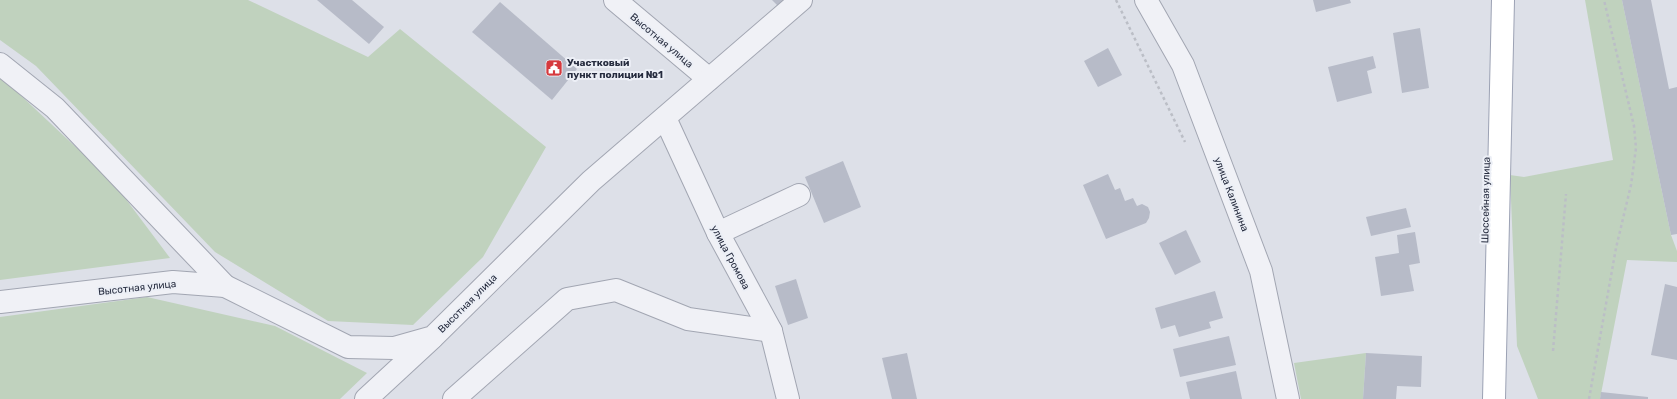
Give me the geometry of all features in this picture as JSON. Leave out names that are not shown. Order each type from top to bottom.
[{"type":"main road","name":"Шоссейная улица","points":[[1482,399],[1489,0]]},
{"type":"main road","points":[[1494,399],[1503,0]]},
{"type":"street","name":"Высотная улица","points":[[615,0],[709,80]]},
{"type":"street","name":"Высотная улица","points":[[0,302],[173,282],[225,286],[348,347],[394,348],[433,337],[591,181],[801,0]]},
{"type":"street","name":"улица Калинина","points":[[1146,0],[1183,65],[1261,271],[1288,399]]},
{"type":"street","points":[[0,64],[55,108],[225,286]]},
{"type":"street","name":"улица Громова","points":[[665,118],[718,233],[771,331],[788,399]]},
{"type":"street","points":[[718,233],[799,195]]},
{"type":"street","points":[[454,399],[567,299],[616,290],[688,319],[771,331]]},
{"type":"street","points":[[366,399],[433,337]]},
{"type":"path","points":[[1116,0],[1188,147]]},
{"type":"path","points":[[1589,399],[1616,248],[1632,185],[1636,148],[1634,126],[1604,0]]},
{"type":"path","points":[[1553,351],[1566,194]]},
{"type":"green space","points":[[0,0],[248,0],[368,57],[400,29],[546,147],[483,257],[413,325],[328,321],[215,252],[36,66],[0,40]]},
{"type":"green space","points":[[1585,0],[1622,0],[1671,235],[1677,251],[1677,262],[1627,260],[1600,399],[1538,399],[1517,346],[1510,175],[1524,177],[1613,160]]},
{"type":"green space","points":[[0,76],[113,182],[170,258],[0,280]]},
{"type":"green space","points":[[147,297],[275,326],[367,373],[340,399],[0,399],[0,317]]},
{"type":"green space","points":[[1366,353],[1363,399],[1301,399],[1294,363]]},
{"type":"building","points":[[317,0],[352,0],[384,27],[369,44]]},
{"type":"building","points":[[772,0],[785,0],[778,6]]},
{"type":"building","points":[[1313,0],[1350,0],[1351,3],[1316,12]]},
{"type":"building","points":[[1622,0],[1651,0],[1669,89],[1677,87],[1677,234],[1671,235]]},
{"type":"building","points":[[500,2],[577,69],[552,100],[472,32]]},
{"type":"building","points":[[1420,28],[1429,88],[1402,93],[1393,33]]},
{"type":"building","points":[[1108,48],[1122,75],[1098,87],[1084,61]]},
{"type":"building","points":[[1373,56],[1376,68],[1367,71],[1372,93],[1337,102],[1328,67]]},
{"type":"building","points":[[843,161],[861,207],[824,223],[805,177]]},
{"type":"building","points":[[1108,174],[1115,190],[1120,188],[1125,201],[1133,198],[1137,206],[1142,204],[1148,207],[1150,212],[1146,223],[1106,239],[1083,185]]},
{"type":"building","points":[[1406,208],[1411,227],[1371,236],[1366,217]]},
{"type":"building","points":[[1186,230],[1201,262],[1175,275],[1159,243]]},
{"type":"building","points":[[1415,232],[1420,263],[1409,265],[1414,291],[1381,296],[1375,257],[1399,253],[1397,235]]},
{"type":"building","points":[[796,279],[808,318],[788,325],[775,286]]},
{"type":"building","points":[[1665,284],[1677,287],[1677,360],[1651,355]]},
{"type":"building","points":[[1215,291],[1223,318],[1209,322],[1211,328],[1179,337],[1175,325],[1161,329],[1155,308]]},
{"type":"building","points":[[1229,336],[1236,365],[1180,377],[1173,349]]},
{"type":"building","points":[[907,353],[917,399],[892,399],[882,358]]},
{"type":"building","points":[[1366,353],[1422,356],[1421,387],[1397,386],[1396,399],[1363,399]]},
{"type":"building","points":[[1236,371],[1242,399],[1190,399],[1186,382]]},
{"type":"building","points":[[1601,392],[1648,397],[1648,399],[1600,399]]},
{"type":"place","name":"Участковый пункт полиции №1","points":[[554,68]]}]
